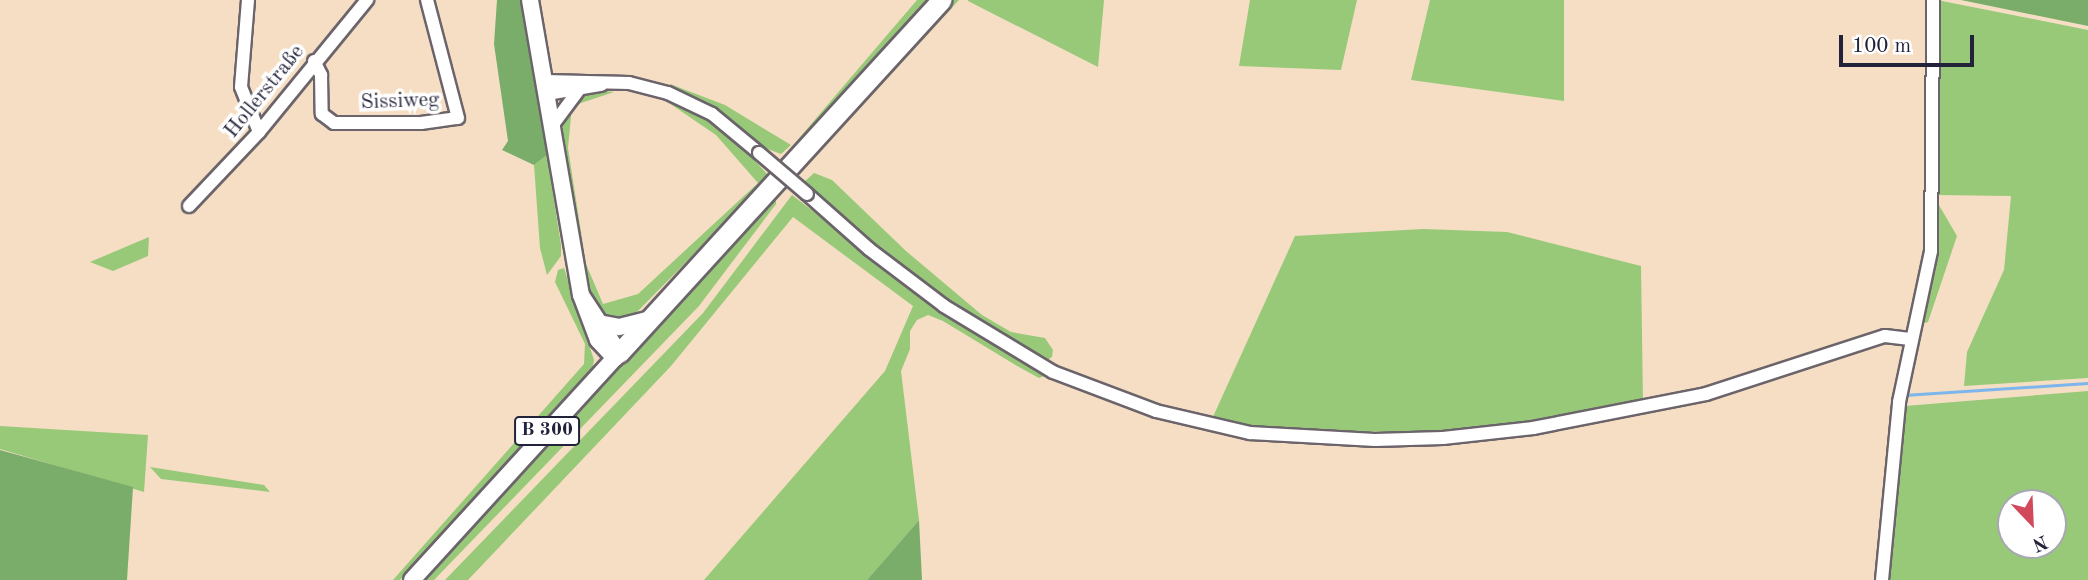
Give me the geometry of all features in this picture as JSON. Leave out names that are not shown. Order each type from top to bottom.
[{"type":"highway","name":"B 300","points":[[617,356],[941,0]]},
{"type":"main road","points":[[530,0],[582,295],[598,340],[617,356]]},
{"type":"main road","points":[[582,295],[617,356]]},
{"type":"main road","points":[[598,323],[619,327],[650,319]]},
{"type":"main road","name":"B 300","points":[[412,580],[617,356]]},
{"type":"street","points":[[248,0],[241,88],[259,132]]},
{"type":"street","name":"Hollerstraße","points":[[189,206],[259,132],[314,61],[367,0]]},
{"type":"street","name":"Sissiweg","points":[[314,61],[321,75],[322,114],[334,122],[421,123],[458,118],[427,0]]},
{"type":"street","points":[[1882,580],[1899,401],[1912,352],[1910,339],[1926,290],[1931,251],[1933,0]]},
{"type":"street","points":[[546,87],[615,82],[649,87],[691,103],[735,130],[869,249],[944,306],[1053,372],[1156,411],[1250,433],[1376,440],[1443,439],[1533,428],[1613,415],[1738,385],[1885,336],[1910,339]]},
{"type":"street","points":[[546,87],[578,91],[615,82]]},
{"type":"street","points":[[552,126],[578,91]]},
{"type":"green space","points":[[497,0],[520,0],[547,155],[534,165],[502,150],[508,141],[494,44]]},
{"type":"green space","points":[[917,0],[932,0],[787,161],[783,157]]},
{"type":"green space","points":[[946,0],[959,0],[797,177],[796,170]]},
{"type":"green space","points":[[968,0],[1104,0],[1098,67],[968,1]]},
{"type":"green space","points":[[1250,0],[1357,0],[1341,70],[1239,66]]},
{"type":"green space","points":[[1430,0],[1564,0],[1564,101],[1411,80]]},
{"type":"green space","points":[[1937,0],[2088,30],[2088,378],[1964,386],[1967,352],[2004,270],[2011,196],[1937,195]]},
{"type":"green space","points":[[1961,0],[2088,0],[2088,26]]},
{"type":"green space","points":[[670,84],[725,105],[791,145],[781,154],[765,148],[716,111],[669,88]]},
{"type":"green space","points":[[595,90],[614,92],[572,106],[568,148],[586,264],[603,304],[638,294],[758,183],[716,135],[669,103],[670,98],[730,134],[770,177],[633,316],[610,324],[586,293],[562,144],[563,121],[573,100]]},
{"type":"green space","points":[[547,155],[561,256],[547,275],[540,248],[534,165]]},
{"type":"green space","points":[[814,173],[832,180],[906,251],[982,315],[1011,332],[1045,338],[1053,350],[1052,357],[1046,361],[947,303],[871,246],[806,186],[804,182]]},
{"type":"green space","points":[[792,195],[943,312],[1044,376],[1039,378],[943,321],[928,315],[917,320],[910,331],[910,349],[901,371],[919,520],[867,580],[704,580],[885,371],[913,306],[793,217],[671,366],[468,580],[445,580],[703,313]]},
{"type":"green space","points":[[776,196],[776,204],[699,306],[434,580],[420,580]]},
{"type":"green space","points":[[1936,200],[1957,236],[1928,322],[1921,324],[1935,254]]},
{"type":"green space","points":[[1423,229],[1507,232],[1641,266],[1643,404],[1440,433],[1250,429],[1212,419],[1295,236]]},
{"type":"green space","points":[[149,237],[148,256],[113,271],[90,262]]},
{"type":"green space","points":[[564,268],[594,360],[592,370],[400,580],[393,580],[584,364],[585,344],[555,282],[558,270]]},
{"type":"green space","points":[[2088,391],[2088,580],[1886,580],[1905,406]]},
{"type":"green space","points":[[0,426],[148,435],[144,492],[0,449]]},
{"type":"green space","points":[[0,450],[133,487],[127,580],[0,580]]},
{"type":"green space","points":[[150,467],[264,485],[270,492],[161,479]]},
{"type":"green space","points":[[919,520],[922,580],[867,580]]},
{"type":"waterway","points":[[1904,395],[2088,383]]}]
